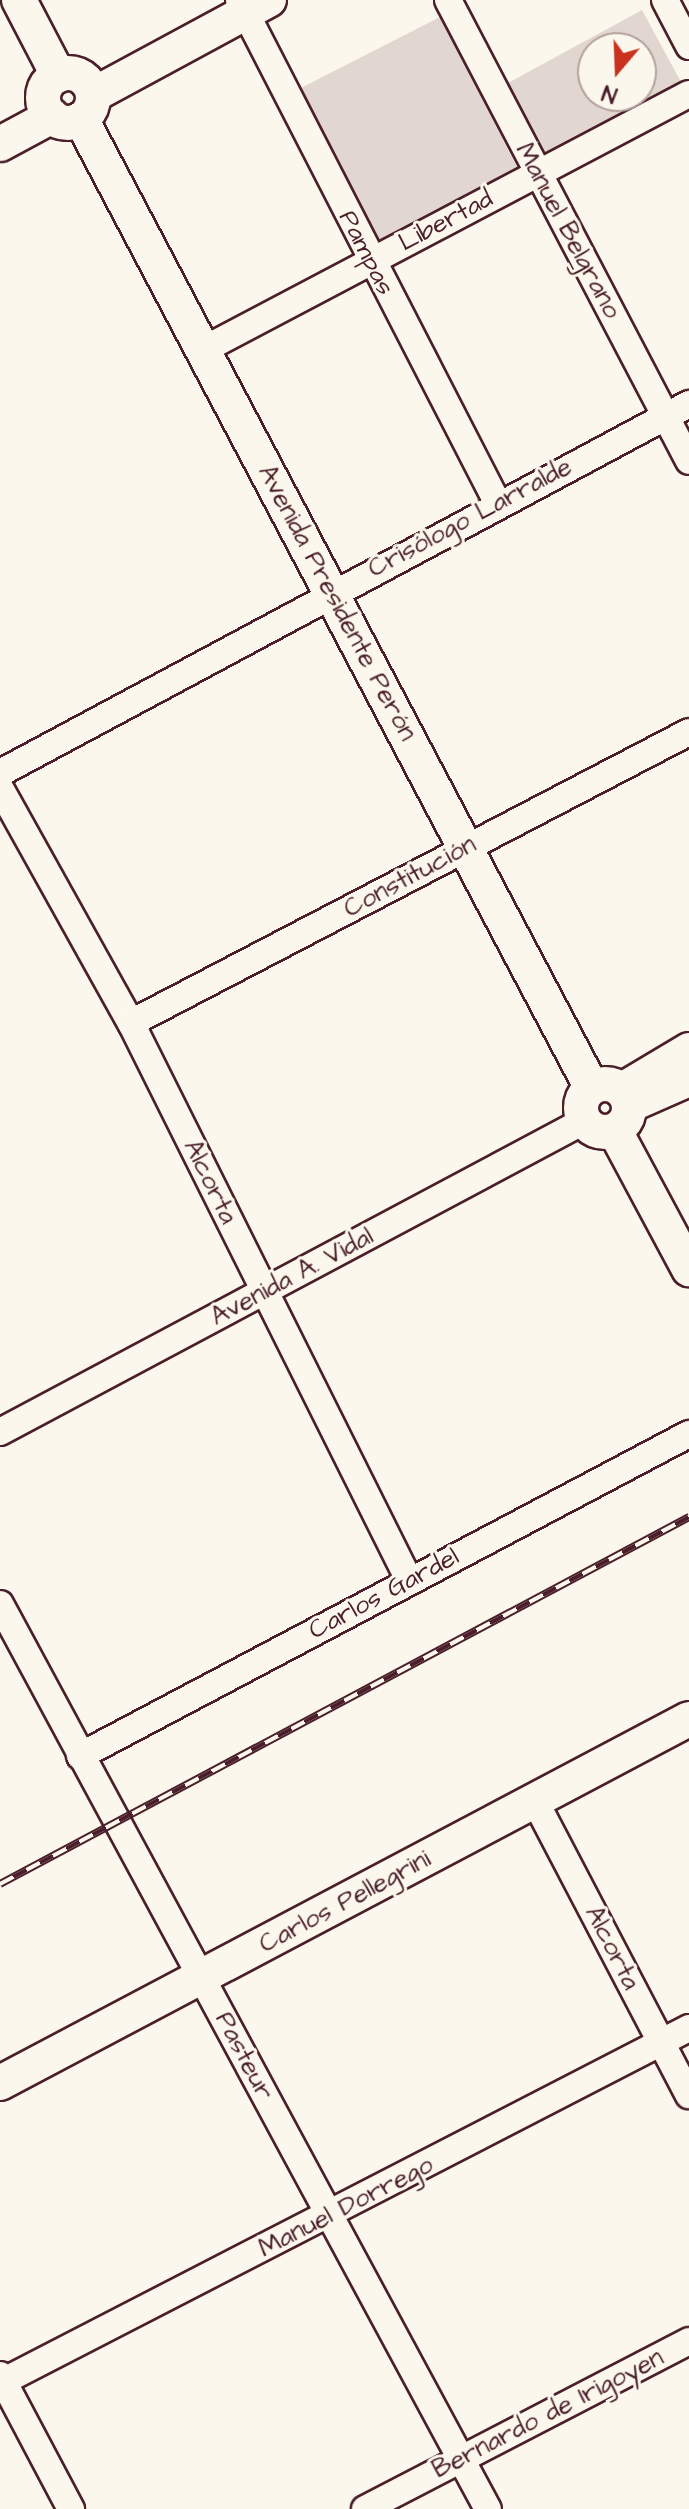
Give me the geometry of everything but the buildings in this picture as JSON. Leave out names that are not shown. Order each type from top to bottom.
[{"type":"main road","name":"Avenida Presidente Perón","points":[[19,0],[328,593],[469,845],[608,1107],[689,1269]]},
{"type":"main road","points":[[0,144],[69,98],[247,3]]},
{"type":"main road","points":[[0,125],[69,98]]},
{"type":"main road","name":"Avenida A. Vidal","points":[[608,1107],[689,1050]]},
{"type":"main road","name":"Avenida A. Vidal","points":[[608,1107],[689,1079]]},
{"type":"main road","name":"Carlos Pellegrini","points":[[0,2083],[689,1719]]},
{"type":"street","name":"Manuel Belgrano","points":[[448,0],[689,461]]},
{"type":"street","points":[[665,0],[689,46]]},
{"type":"street","name":"Pampas","points":[[247,3],[370,261],[498,504]]},
{"type":"street","name":"Libertad","points":[[203,350],[689,94]]},
{"type":"street","name":"Crisólogo Larralde","points":[[0,773],[328,593],[689,404]]},
{"type":"street","name":"Constitución","points":[[131,1023],[689,732]]},
{"type":"street","name":"Alcorta","points":[[0,788],[131,1023],[409,1580]]},
{"type":"street","name":"Avenida A. Vidal","points":[[0,1432],[608,1107]]},
{"type":"street","name":"Carlos Gardel","points":[[80,1756],[689,1434]]},
{"type":"street","name":"Pasteur","points":[[0,1604],[488,2509]]},
{"type":"street","name":"Alcorta","points":[[535,1801],[689,2095]]},
{"type":"street","name":"Manuel Dorrego","points":[[1,2380],[330,2217],[689,2028]]},
{"type":"street","name":"Bernardo de Irigoyen","points":[[365,2509],[689,2341]]},
{"type":"street","points":[[1,2380],[71,2509]]},
{"type":"shaded area","points":[[642,10],[654,32],[602,32]]},
{"type":"shaded area","points":[[440,17],[519,171],[374,245],[295,91]]},
{"type":"shaded area","points":[[657,38],[681,82],[657,95]]},
{"type":"shaded area","points":[[577,45],[577,112],[625,112],[544,156],[506,84]]},
{"type":"railway","points":[[0,1884],[689,1517]]}]
